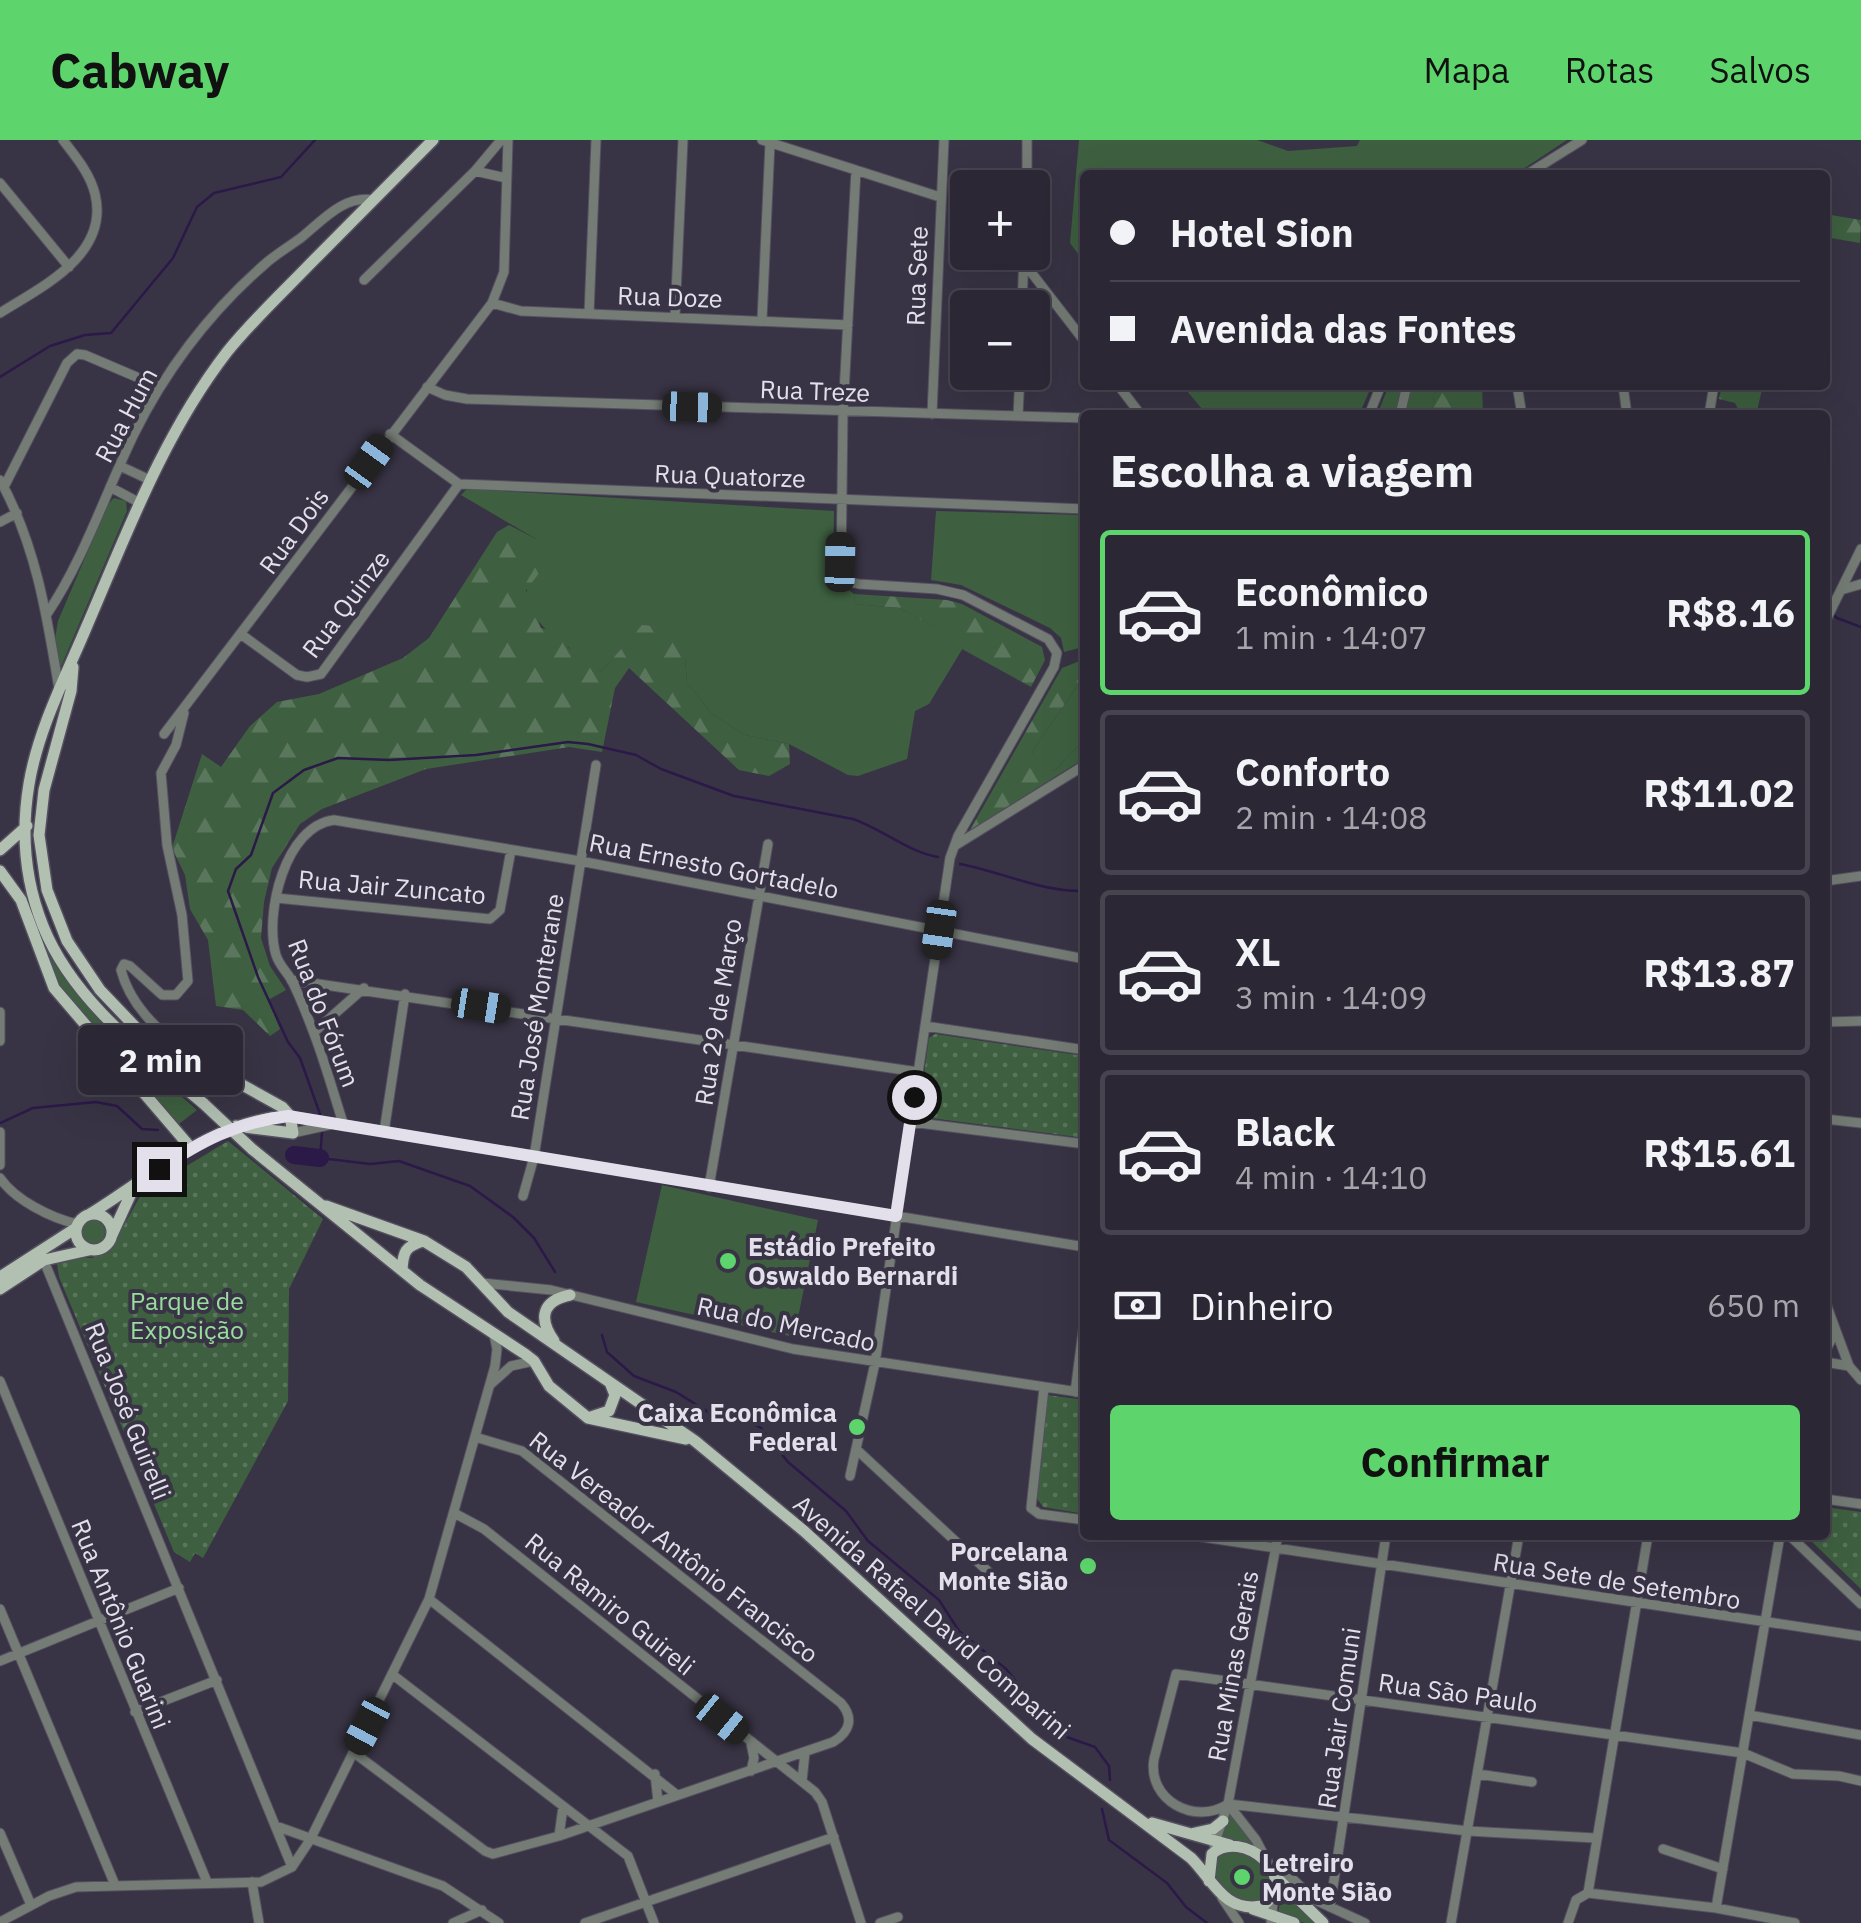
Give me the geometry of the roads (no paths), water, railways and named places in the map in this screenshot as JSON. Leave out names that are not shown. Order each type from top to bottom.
[{"type":"main road","name":"Avenida Rafael David Comparini","points":[[433,140],[228,351],[184,416],[150,480],[35,758],[22,829],[27,869],[49,939],[88,996],[126,1036],[252,1149],[402,1270],[534,1362],[549,1386],[588,1418],[695,1441]]},
{"type":"main road","points":[[73,659],[73,682],[44,790],[39,825],[47,890],[77,959],[111,1004],[173,1059],[249,1088],[282,1106],[290,1116],[293,1134],[236,1126]]},
{"type":"main road","points":[[60,691],[65,713]]},
{"type":"main road","points":[[0,850],[22,829],[39,825]]},
{"type":"main road","points":[[3,874],[17,876],[40,856]]},
{"type":"main road","points":[[3,874],[36,904],[47,890]]},
{"type":"main road","points":[[3,874],[21,900],[54,988],[191,1148]]},
{"type":"main road","points":[[0,1289],[90,1214],[191,1148],[236,1126],[290,1116]]},
{"type":"main road","points":[[274,1118],[274,1133]]},
{"type":"main road","points":[[0,1277],[41,1255],[104,1247],[132,1188]]},
{"type":"main road","name":"Avenida Rafael David Comparini","points":[[326,1206],[424,1241],[466,1267],[508,1312],[695,1441],[804,1531],[1032,1739],[1191,1858],[1221,1895],[1272,1920],[1294,1923]]},
{"type":"main road","points":[[90,1214],[106,1218],[111,1238]]},
{"type":"main road","points":[[76,1226],[79,1244],[88,1250]]},
{"type":"main road","points":[[402,1270],[404,1251],[410,1244],[424,1241]]},
{"type":"main road","points":[[556,1344],[545,1324],[546,1307],[570,1295]]},
{"type":"main road","points":[[588,1418],[609,1411],[615,1396],[610,1383]]},
{"type":"main road","name":"Avenida Rafael David Comparini","points":[[1143,1820],[1245,1849],[1268,1862]]},
{"type":"main road","points":[[1194,1834],[1213,1829],[1222,1821]]},
{"type":"main road","points":[[1209,1881],[1212,1854],[1230,1846]]},
{"type":"main road","points":[[1268,1862],[1276,1877],[1322,1923]]},
{"type":"main road","points":[[1249,1907],[1262,1906],[1274,1893],[1276,1877]]},
{"type":"street","points":[[0,313],[69,268],[92,233],[96,196],[84,169],[63,140]]},
{"type":"street","points":[[364,280],[504,140]]},
{"type":"street","points":[[492,303],[502,282],[504,140]]},
{"type":"street","points":[[590,314],[596,140]]},
{"type":"street","points":[[676,316],[683,140]]},
{"type":"street","name":"Rua Sete","points":[[932,414],[944,140]]},
{"type":"street","points":[[1534,170],[1582,140]]},
{"type":"street","points":[[762,320],[766,141],[940,197]]},
{"type":"street","points":[[1027,170],[1028,144]]},
{"type":"street","points":[[850,1476],[874,1363],[954,847],[1054,668],[1057,653],[1048,639],[963,594],[859,584],[845,579],[840,562],[843,412],[856,170]]},
{"type":"street","points":[[475,171],[506,178]]},
{"type":"street","points":[[0,183],[69,268]]},
{"type":"street","name":"Rua Hum","points":[[47,614],[66,583],[160,387],[211,317],[272,258],[335,209],[356,198],[374,200]]},
{"type":"street","points":[[1032,270],[1080,336]]},
{"type":"street","name":"Rua Doze","points":[[492,303],[521,312],[848,325]]},
{"type":"street","name":"Rua Dois","points":[[164,734],[492,303]]},
{"type":"street","points":[[60,691],[32,554],[18,513],[2,483],[76,354],[160,387]]},
{"type":"street","name":"Rua Treze","points":[[427,387],[466,398],[1080,418]]},
{"type":"street","points":[[1018,416],[1019,390]]},
{"type":"street","points":[[1122,390],[1137,410]]},
{"type":"street","points":[[390,434],[459,484]]},
{"type":"street","points":[[120,466],[150,480]]},
{"type":"street","name":"Rua Quatorze","points":[[459,484],[1080,509]]},
{"type":"street","name":"Rua Quinze","points":[[242,634],[298,675],[322,674],[459,484]]},
{"type":"street","points":[[110,488],[140,503]]},
{"type":"street","points":[[0,522],[18,513]]},
{"type":"street","points":[[1830,612],[1861,549]]},
{"type":"street","points":[[1841,590],[1861,584]]},
{"type":"street","points":[[185,708],[176,746],[161,774],[167,845],[182,915],[188,981],[176,995],[162,995],[130,966],[124,964],[120,970],[130,992],[159,1032],[213,1073]]},
{"type":"street","name":"Rua José Monterane","points":[[523,1196],[534,1157],[596,765]]},
{"type":"street","points":[[954,847],[1080,768]]},
{"type":"street","name":"Rua Ernesto Gortadelo","points":[[334,820],[580,861],[1080,958]]},
{"type":"street","name":"Rua do Fórum","points":[[334,820],[315,825],[294,848],[276,898],[274,942],[281,967],[291,980],[314,1032],[344,1126]]},
{"type":"street","name":"Rua 29 de Março","points":[[709,1187],[768,844]]},
{"type":"street","name":"Rua Jair Zuncato","points":[[276,898],[490,919],[500,910],[511,850]]},
{"type":"street","points":[[1830,879],[1861,876]]},
{"type":"street","points":[[291,980],[918,1072]]},
{"type":"street","points":[[314,1032],[364,988]]},
{"type":"street","points":[[384,1132],[405,994]]},
{"type":"street","points":[[0,1012],[0,1040]]},
{"type":"street","points":[[1830,1022],[1861,1021]]},
{"type":"street","points":[[925,1026],[1080,1049]]},
{"type":"street","points":[[290,1116],[1080,1246]]},
{"type":"street","points":[[1830,1120],[1861,1123]]},
{"type":"street","points":[[911,1122],[1080,1143]]},
{"type":"street","points":[[293,1134],[332,1125]]},
{"type":"street","points":[[0,1132],[0,1165]]},
{"type":"street","points":[[0,1178],[14,1192],[76,1226]]},
{"type":"street","name":"Rua José Guirelli","points":[[41,1255],[292,1867]]},
{"type":"street","name":"Rua do Mercado","points":[[482,1283],[570,1295],[793,1349],[1080,1393]]},
{"type":"street","points":[[1830,1317],[1849,1366],[1861,1380]]},
{"type":"street","points":[[1830,1342],[1835,1333]]},
{"type":"street","points":[[0,1922],[76,1887],[252,1882],[274,1878],[292,1867],[310,1840],[429,1599],[489,1386],[497,1349],[494,1335]]},
{"type":"street","points":[[489,1386],[511,1366],[534,1362]]},
{"type":"street","points":[[1830,1363],[1849,1366]]},
{"type":"street","name":"Rua Antônio Guarini","points":[[0,1381],[206,1882]]},
{"type":"street","points":[[1044,1388],[1030,1504],[1039,1514],[1080,1519]]},
{"type":"street","name":"Rua Vereador Antônio Francisco","points":[[475,1437],[522,1451],[840,1703],[850,1716],[846,1731],[833,1742],[804,1752]]},
{"type":"street","points":[[856,1449],[994,1577]]},
{"type":"street","points":[[1830,1500],[1861,1504]]},
{"type":"street","name":"Rua Ramiro Guireli","points":[[456,1514],[484,1528],[819,1796],[861,1923]]},
{"type":"street","name":"Rua Sete de Setembro","points":[[1220,1540],[1861,1636]]},
{"type":"street","name":"Rua Minas Gerais","points":[[1212,1854],[1228,1804],[1277,1540]]},
{"type":"street","name":"Rua Jair Comuni","points":[[1330,1907],[1385,1540]]},
{"type":"street","points":[[1451,1923],[1517,1540]]},
{"type":"street","points":[[1588,1893],[1647,1540]]},
{"type":"street","points":[[1716,1908],[1779,1540]]},
{"type":"street","points":[[1795,1540],[1861,1604]]},
{"type":"street","points":[[0,1661],[179,1588]]},
{"type":"street","points":[[429,1599],[678,1795]]},
{"type":"street","points":[[0,1609],[115,1885]]},
{"type":"street","points":[[394,1674],[631,1860],[654,1923]]},
{"type":"street","name":"Rua São Paulo","points":[[1228,1804],[1211,1812],[1194,1811],[1171,1803],[1158,1790],[1152,1770],[1176,1674],[1743,1753],[1793,1774],[1861,1780]]},
{"type":"street","points":[[136,1712],[217,1680]]},
{"type":"street","points":[[1750,1715],[1861,1735]]},
{"type":"street","points":[[751,1743],[751,1771]]},
{"type":"street","points":[[353,1752],[493,1854],[588,1827],[804,1752],[802,1782]]},
{"type":"street","points":[[655,1774],[658,1802]]},
{"type":"street","points":[[1478,1774],[1532,1782]]},
{"type":"street","points":[[1228,1804],[1468,1831],[1596,1838]]},
{"type":"street","points":[[1228,1804],[1268,1862],[1310,1896],[1365,1923]]},
{"type":"street","points":[[560,1836],[563,1807]]},
{"type":"street","points":[[610,1844],[616,1816]]},
{"type":"street","points":[[276,1826],[442,1886],[499,1923]]},
{"type":"street","points":[[0,1833],[31,1905]]},
{"type":"street","points":[[585,1923],[834,1837]]},
{"type":"street","points":[[1663,1849],[1723,1869]]},
{"type":"street","points":[[252,1882],[259,1923]]},
{"type":"street","points":[[1272,1920],[1274,1893]]},
{"type":"street","points":[[1568,1923],[1576,1900],[1588,1893],[1716,1908],[1795,1923]]},
{"type":"street","points":[[1221,1895],[1240,1923]]},
{"type":"street","points":[[453,1923],[482,1910]]},
{"type":"street","points":[[885,1922],[898,1916]]},
{"type":"waterway","points":[[0,377],[50,346],[85,335],[111,333],[173,258],[197,207],[214,193],[281,177],[315,140]]},
{"type":"waterway","points":[[1830,612],[1861,627]]},
{"type":"waterway","points":[[320,1114],[300,1058],[288,1042],[258,977],[228,891],[236,869],[251,855],[273,793],[304,770],[338,758],[389,760],[476,755],[568,742],[588,744],[636,755],[661,769],[734,796],[853,819],[938,857]]},
{"type":"waterway","points":[[960,864],[1037,885],[1080,891]]},
{"type":"waterway","points":[[0,1123],[33,1108],[96,1102],[117,1106],[142,1129],[158,1130]]},
{"type":"waterway","points":[[322,1132],[320,1158],[370,1164],[399,1161],[470,1186],[513,1217],[534,1238],[555,1272]]},
{"type":"waterway","points":[[294,1155],[320,1158]]},
{"type":"waterway","points":[[602,1335],[607,1352],[634,1376],[676,1392],[713,1415],[761,1428],[788,1462],[846,1511],[868,1541],[939,1600],[959,1631],[1006,1669],[1061,1735],[1095,1747],[1109,1766],[1110,1780]]},
{"type":"waterway","points":[[1102,1809],[1109,1840],[1167,1883],[1186,1907],[1207,1923]]},
{"type":"place","name":"Estádio Prefeito Oswaldo Bernardi","points":[[728,1261]]},
{"type":"place","name":"Caixa Econômica Federal","points":[[857,1427]]},
{"type":"place","name":"Porcelana Monte Sião","points":[[1088,1566]]},
{"type":"place","name":"Letreiro Monte Sião","points":[[1242,1877]]},
{"type":"park label","name":"Parque de Exposição","points":[[187,1316]]}]
